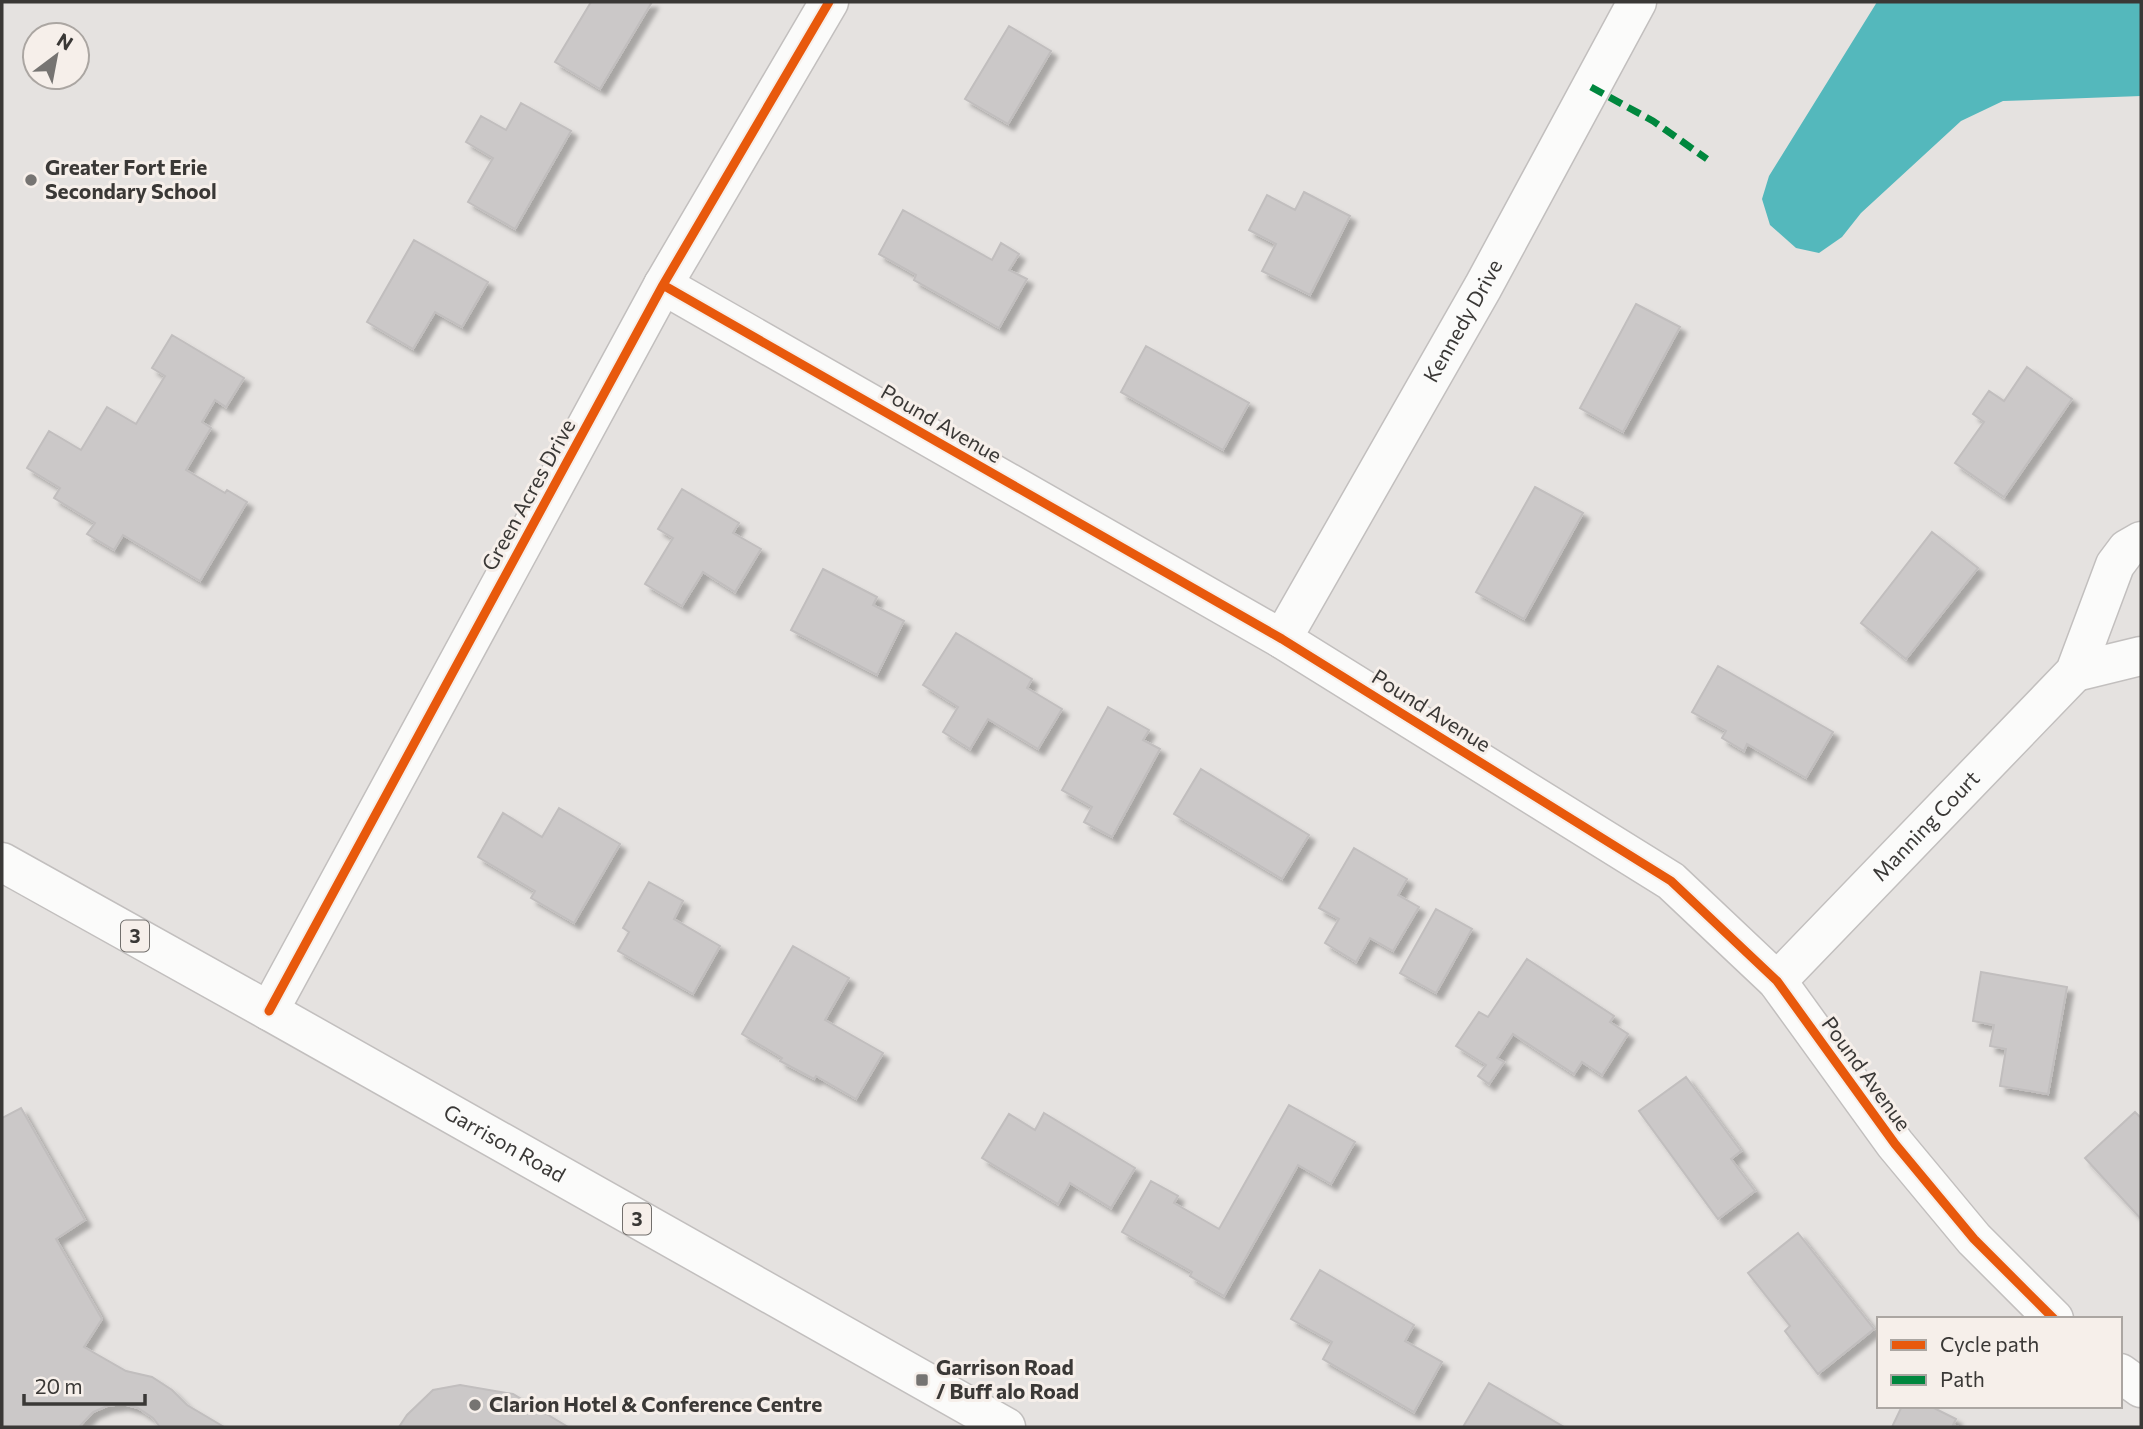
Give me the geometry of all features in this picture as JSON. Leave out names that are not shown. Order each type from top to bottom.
[{"type":"street","name":"Green Acres Drive","points":[[269,1010],[663,285],[829,2]]},
{"type":"street","name":"Kennedy Drive","points":[[1282,639],[1483,286],[1637,2]]},
{"type":"street","name":"Pound Avenue","points":[[663,285],[1282,639],[1671,881],[1777,981],[1895,1144],[1974,1239],[2052,1317]]},
{"type":"street","name":"Manning Court","points":[[1777,981],[2076,672],[2115,565],[2127,549],[2141,541]]},
{"type":"street","points":[[2076,672],[2141,656]]},
{"type":"street","name":"Garrison Road","points":[[2,862],[1006,1427]]},
{"type":"street","points":[[2122,1374],[2141,1388]]},
{"type":"water","points":[[1877,2],[2141,2],[2141,96],[2003,101],[1961,121],[1861,213],[1842,237],[1819,253],[1796,248],[1770,225],[1762,199],[1769,176]]},
{"type":"building","points":[[591,2],[652,2],[600,89],[555,62]]},
{"type":"building","points":[[1009,26],[1051,51],[1008,124],[965,99]]},
{"type":"building","points":[[521,103],[571,131],[515,229],[468,202],[493,158],[466,142],[481,116],[506,130]]},
{"type":"building","points":[[1304,192],[1350,216],[1310,295],[1262,271],[1276,244],[1249,230],[1267,195],[1295,210]]},
{"type":"building","points":[[903,210],[992,260],[1001,243],[1019,254],[1009,270],[1027,279],[999,328],[914,280],[916,275],[879,254]]},
{"type":"building","points":[[414,240],[488,282],[462,327],[435,312],[413,349],[367,322]]},
{"type":"building","points":[[1636,304],[1680,327],[1623,432],[1580,408]]},
{"type":"building","points":[[172,335],[244,378],[226,407],[215,400],[202,422],[211,428],[186,470],[225,493],[227,490],[247,502],[200,581],[123,535],[114,550],[87,534],[95,523],[54,498],[60,488],[27,468],[49,431],[81,450],[107,407],[136,424],[165,376],[152,368]]},
{"type":"building","points":[[1146,346],[1249,403],[1223,450],[1121,392]]},
{"type":"building","points":[[2027,367],[2072,399],[2004,497],[1955,463],[1984,422],[1973,414],[1989,391],[2004,401]]},
{"type":"building","points":[[1535,487],[1583,513],[1524,619],[1476,592]]},
{"type":"building","points":[[682,489],[739,523],[733,533],[761,549],[735,592],[703,572],[682,606],[645,584],[673,538],[658,529]]},
{"type":"building","points":[[1932,532],[1978,568],[1906,659],[1861,623]]},
{"type":"building","points":[[823,569],[877,597],[873,605],[904,621],[877,675],[791,630]]},
{"type":"building","points":[[956,633],[1032,679],[1027,688],[1062,709],[1038,749],[988,719],[970,749],[943,732],[958,707],[923,685]]},
{"type":"building","points":[[1718,666],[1833,732],[1806,778],[1747,744],[1744,751],[1722,738],[1726,731],[1692,712]]},
{"type":"building","points":[[1108,707],[1149,730],[1143,740],[1160,749],[1112,837],[1084,822],[1092,807],[1062,790]]},
{"type":"building","points":[[1201,769],[1309,835],[1282,879],[1174,814]]},
{"type":"building","points":[[559,808],[620,844],[574,923],[531,898],[535,891],[478,857],[503,813],[542,837]]},
{"type":"building","points":[[1354,848],[1407,879],[1398,895],[1419,907],[1393,951],[1370,938],[1356,962],[1325,943],[1339,919],[1319,908]]},
{"type":"building","points":[[649,882],[683,901],[674,919],[720,946],[693,994],[618,951],[629,932],[623,928]]},
{"type":"building","points":[[1436,909],[1472,929],[1436,993],[1400,973]]},
{"type":"building","points":[[793,946],[849,978],[825,1020],[883,1053],[856,1099],[816,1076],[814,1079],[780,1061],[782,1058],[742,1034]]},
{"type":"building","points":[[1527,959],[1614,1016],[1610,1022],[1628,1034],[1602,1075],[1582,1062],[1574,1074],[1513,1034],[1497,1058],[1504,1062],[1489,1084],[1478,1076],[1486,1065],[1456,1046],[1479,1012],[1488,1017]]},
{"type":"building","points":[[1981,972],[2067,987],[2048,1094],[2000,1086],[2006,1049],[1990,1046],[1994,1025],[1973,1021]]},
{"type":"building","points":[[1686,1077],[1741,1151],[1731,1159],[1755,1191],[1718,1219],[1639,1111]]},
{"type":"building","points":[[1289,1105],[1355,1142],[1331,1184],[1298,1165],[1224,1296],[1190,1276],[1192,1272],[1122,1232],[1151,1181],[1178,1196],[1174,1203],[1219,1229]]},
{"type":"building","points":[[21,1108],[85,1220],[56,1239],[102,1319],[84,1347],[126,1371],[152,1377],[172,1390],[187,1405],[224,1427],[160,1427],[153,1418],[138,1408],[123,1404],[107,1406],[93,1412],[79,1427],[2,1427],[2,1118]]},
{"type":"building","points":[[2135,1112],[2141,1118],[2141,1219],[2085,1158]]},
{"type":"building","points":[[1044,1113],[1135,1168],[1111,1208],[1070,1183],[1058,1204],[982,1158],[1009,1114],[1035,1130]]},
{"type":"building","points":[[1798,1233],[1874,1329],[1818,1374],[1785,1331],[1790,1326],[1748,1273]]},
{"type":"building","points":[[1320,1270],[1414,1325],[1405,1341],[1442,1362],[1414,1412],[1323,1359],[1332,1342],[1291,1319]]},
{"type":"building","points":[[1489,1383],[1564,1427],[1463,1427]]},
{"type":"building","name":"Clarion Hotel & Conference Centre","points":[[460,1385],[513,1394],[568,1427],[399,1427],[407,1415],[433,1390]]},
{"type":"building","points":[[1901,1408],[1934,1408],[1956,1419],[1953,1425],[1959,1427],[1892,1427]]},
{"type":"marked path","points":[[1591,87],[1653,121],[1707,159]]},
{"type":"cycle path","points":[[269,1011],[663,285],[829,2]]},
{"type":"cycle path","points":[[663,285],[1282,639],[1671,881],[1777,981],[1895,1144],[1974,1239],[2052,1317]]},
{"type":"place","name":"Greater Fort Erie Secondary School","points":[[31,180]]},
{"type":"place","name":"Garrison Road / Buff alo Road","points":[[922,1380]]},
{"type":"place","name":"Clarion Hotel & Conference Centre","points":[[475,1405]]}]
